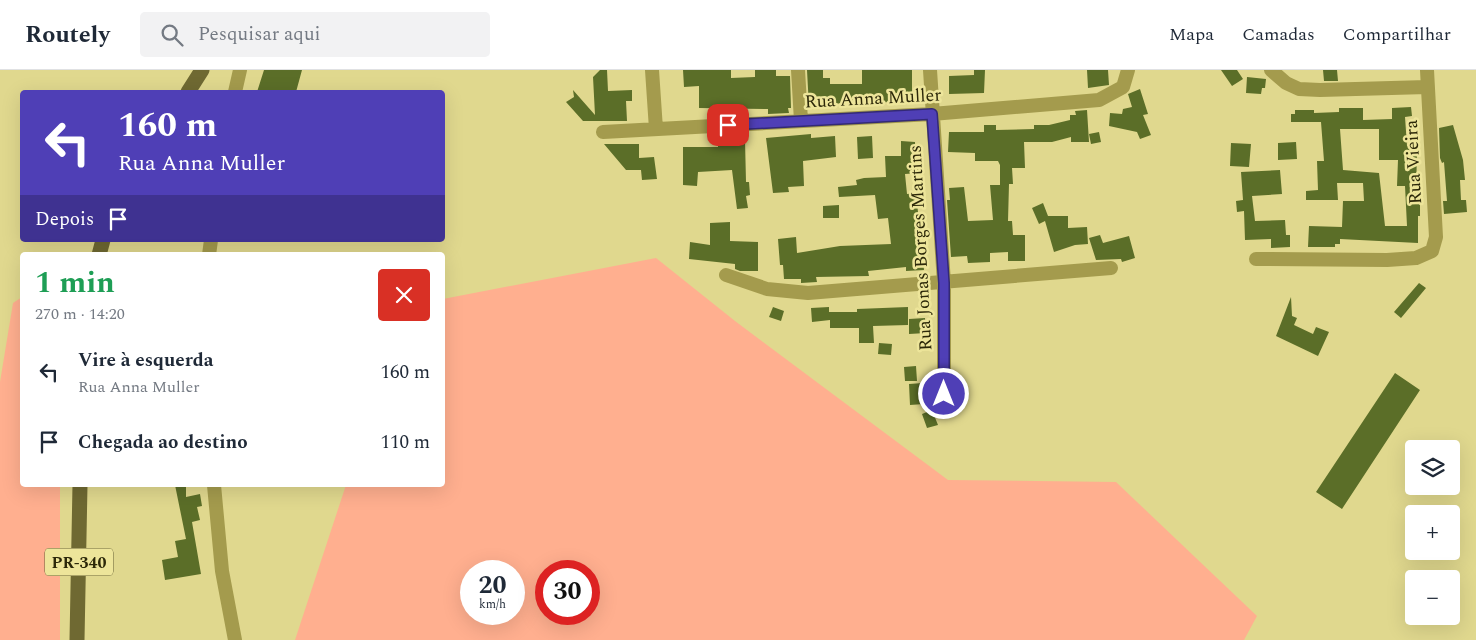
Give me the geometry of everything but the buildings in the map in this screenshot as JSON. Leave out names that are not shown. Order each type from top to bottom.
[{"type":"main road","points":[[189,90],[202,70]]},
{"type":"main road","name":"PR-340","points":[[77,640],[80,487]]},
{"type":"street","points":[[235,90],[240,70]]},
{"type":"street","points":[[652,70],[656,129]]},
{"type":"street","points":[[798,70],[801,122]]},
{"type":"street","name":"Rua Jonas Borges Martins","points":[[930,70],[944,283],[944,394]]},
{"type":"street","name":"Rua Anna Muller","points":[[603,132],[932,114],[1099,100],[1124,87],[1128,70]]},
{"type":"street","points":[[1272,70],[1286,83],[1299,88],[1320,90],[1427,87]]},
{"type":"street","name":"Rua Vieira","points":[[1256,259],[1388,260],[1416,258],[1432,251],[1436,237],[1427,70]]},
{"type":"street","points":[[726,275],[767,289],[808,293],[1111,268]]},
{"type":"street","points":[[214,487],[222,572],[235,640]]},
{"type":"shaded area","points":[[656,258],[735,321],[948,480],[1116,482],[1257,616],[1244,640],[295,640],[345,487],[445,487],[445,299]]},
{"type":"shaded area","points":[[20,298],[20,487],[60,487],[60,640],[0,640],[0,382],[13,303]]},
{"type":"route","points":[[728,125],[932,114],[944,283],[944,394]]}]
